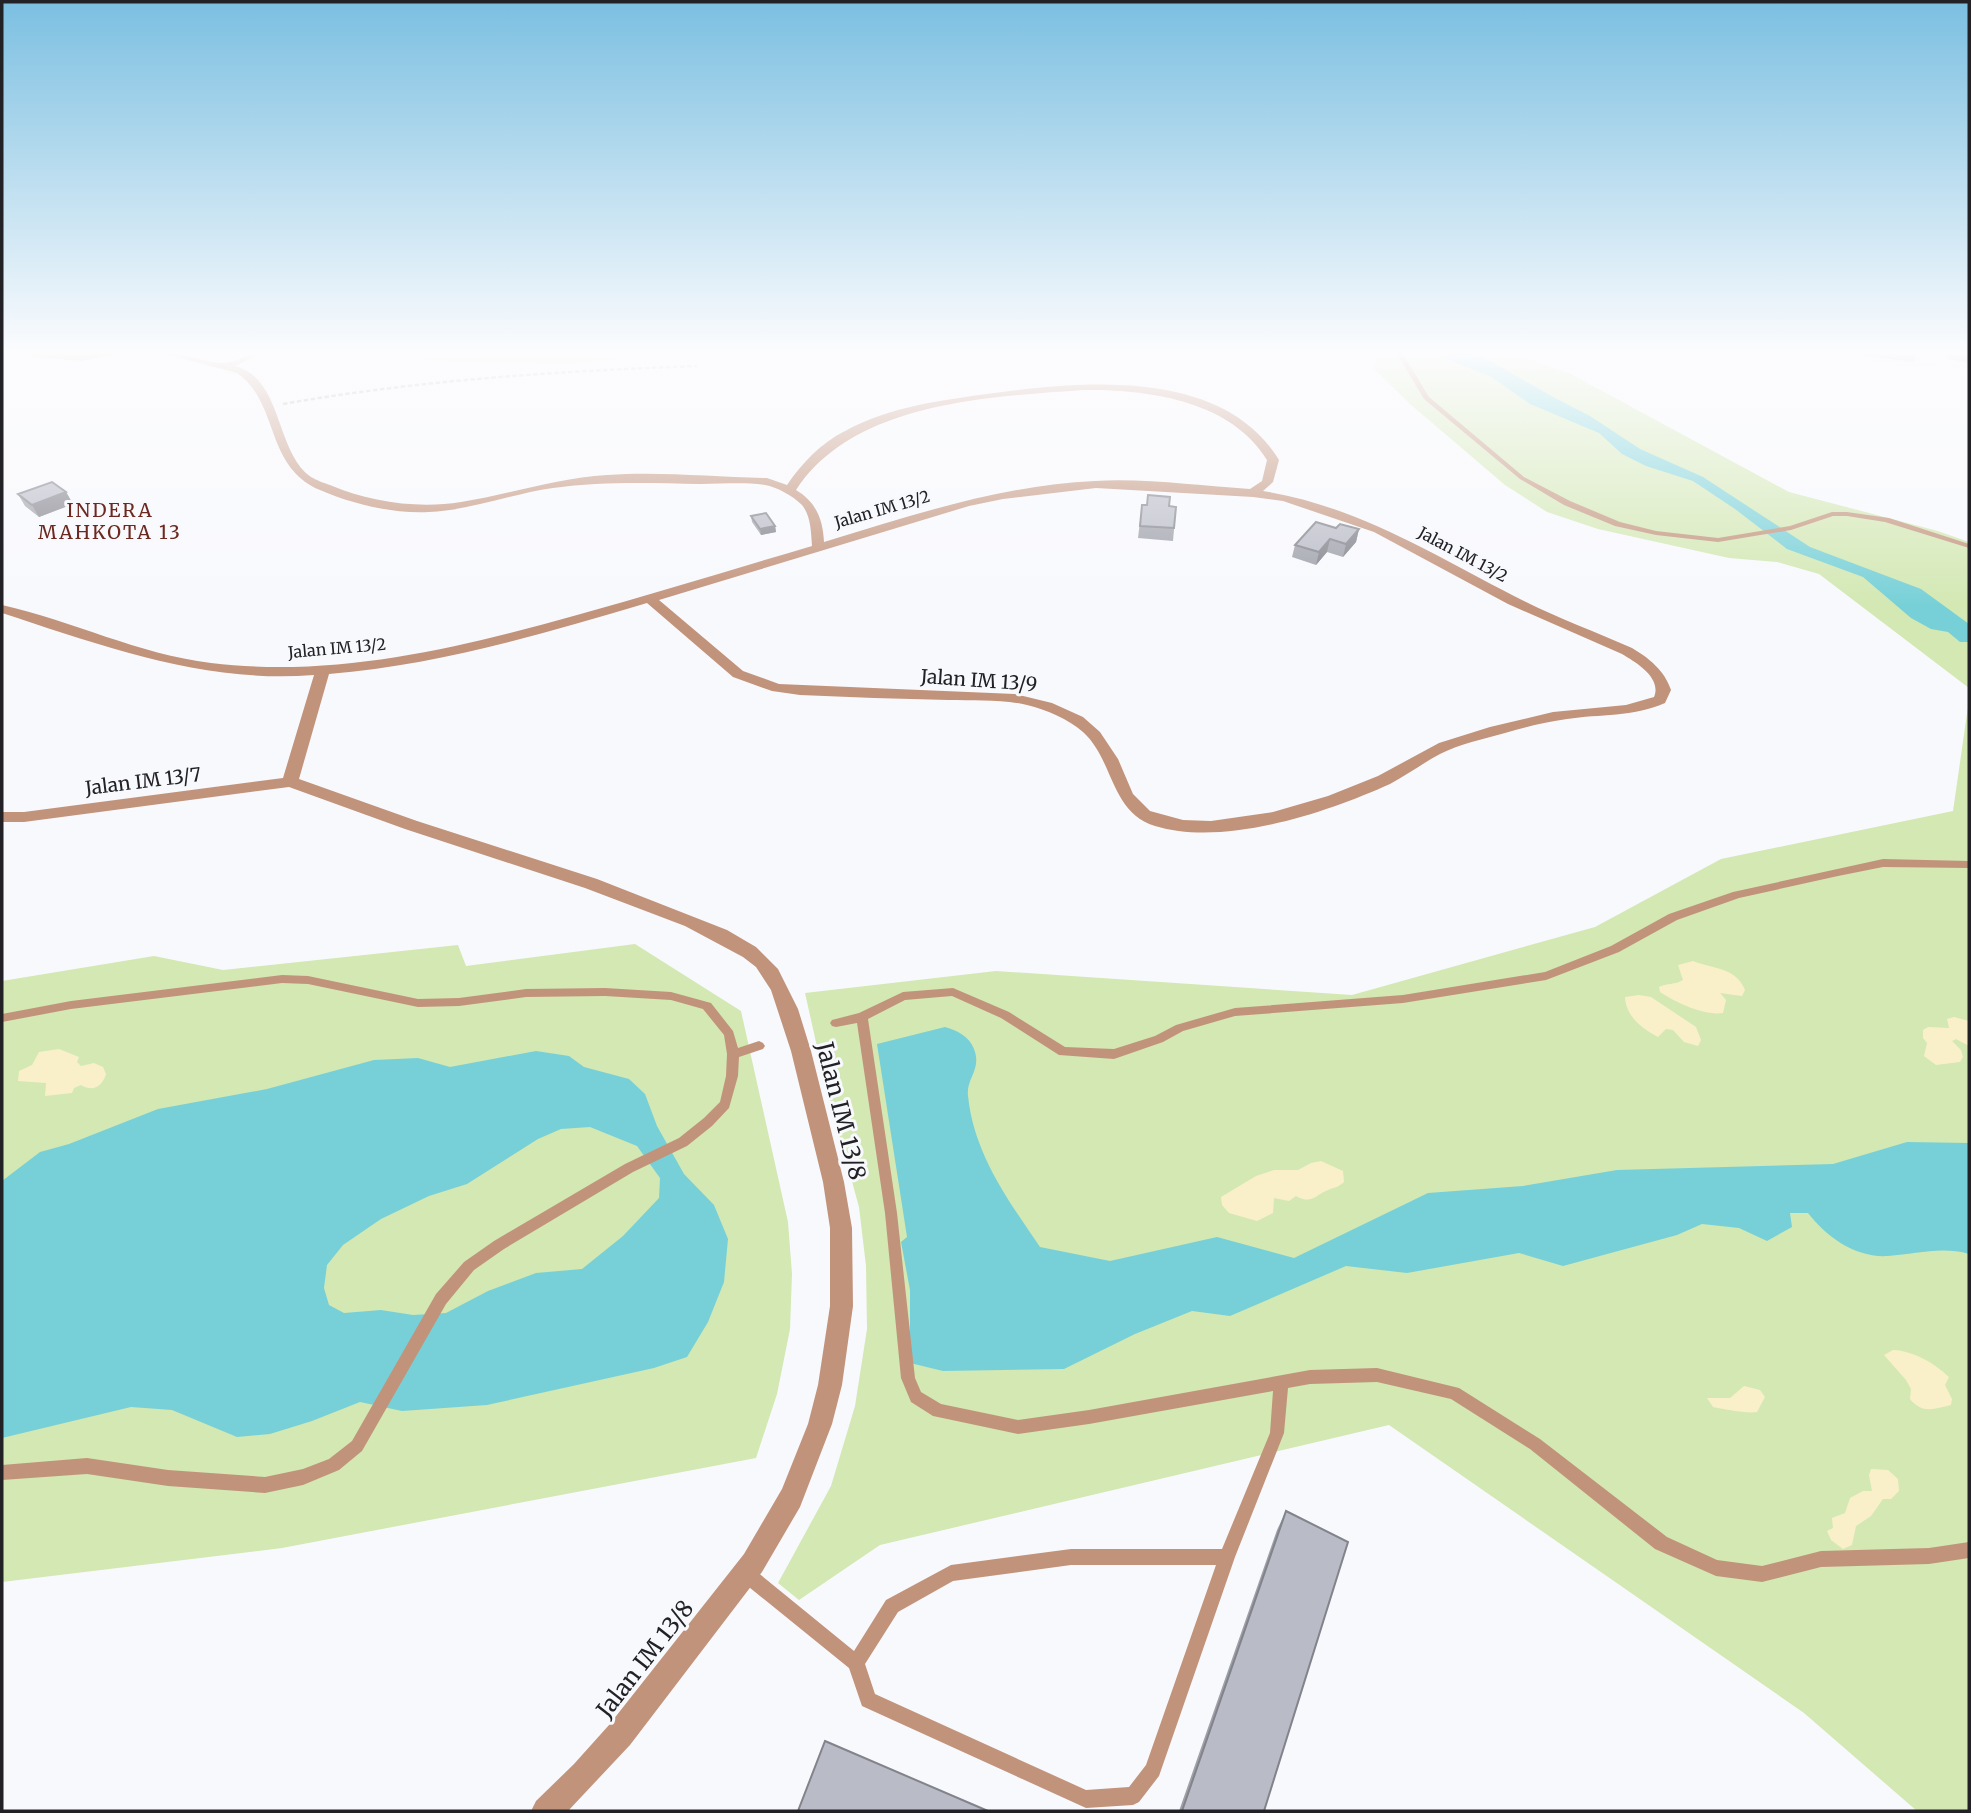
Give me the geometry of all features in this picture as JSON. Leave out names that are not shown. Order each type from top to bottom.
[{"type":"street","points":[[281,439],[295,467],[306,480],[385,505],[426,509],[460,506],[550,485],[609,478],[738,479],[767,482],[791,489],[812,509],[819,525],[818,546]]},
{"type":"street","points":[[791,489],[801,474],[821,454],[842,439]]},
{"type":"street","points":[[1252,494],[1267,482],[1273,460],[1264,443],[1258,439]]},
{"type":"street","name":"Jalan IM 13/2","points":[[2,609],[73,634],[168,659],[212,667],[276,671],[323,670],[454,651],[650,599],[967,503],[1074,485],[1105,484],[1285,498],[1378,529],[1513,601],[1627,651],[1642,660],[1661,680],[1664,690],[1660,700],[1645,708],[1594,710]]},
{"type":"street","name":"Jalan IM 13/9","points":[[650,599],[738,674],[777,688],[1015,698],[1045,704],[1094,734],[1115,767],[1122,791],[1131,806],[1158,822],[1182,825],[1247,822],[1281,816],[1385,780],[1450,744],[1562,715],[1594,710]]},
{"type":"street","points":[[290,782],[323,670]]},
{"type":"street","name":"Jalan IM 13/7","points":[[2,817],[24,817],[290,782]]},
{"type":"street","name":"Jalan IM 13/8","points":[[290,782],[422,829],[588,882],[705,926],[744,949],[775,976],[787,1006],[828,1159],[841,1227],[842,1282],[838,1329],[826,1402],[802,1475],[773,1533],[745,1573],[629,1724],[546,1811]]},
{"type":"lane","points":[[1475,439],[1522,478],[1567,503],[1618,524],[1656,533],[1718,540],[1791,528],[1832,514],[1847,514],[1886,520],[1969,547]]},
{"type":"lane","points":[[836,1024],[862,1017],[903,996],[953,992],[1005,1015],[1063,1052],[1114,1054],[1159,1039],[1180,1028],[1235,1012],[1403,999],[1469,991],[1546,976],[1615,949],[1673,917],[1737,895],[1838,872],[1882,863],[1969,865]]},
{"type":"lane","points":[[2,1018],[71,1005],[282,979],[308,980],[418,1003],[459,1002],[526,993],[605,992],[671,996],[707,1006],[729,1034],[733,1054],[732,1076],[724,1104],[708,1122],[683,1142],[629,1168],[499,1245],[469,1266],[441,1298],[357,1446],[334,1465],[303,1477],[265,1485],[168,1478],[87,1466],[2,1473]]},
{"type":"lane","points":[[862,1017],[891,1213],[908,1378],[916,1397],[938,1411],[1018,1427],[1089,1417],[1310,1377],[1377,1375],[1454,1393],[1535,1444],[1661,1543],[1716,1568],[1762,1574],[1821,1559],[1929,1556],[1969,1550]]},
{"type":"lane","points":[[733,1054],[758,1046]]},
{"type":"lane","points":[[745,1573],[856,1663],[868,1700],[1086,1798],[1133,1796],[1153,1770],[1227,1557],[1277,1433],[1281,1382]]},
{"type":"lane","points":[[856,1663],[892,1606],[951,1573],[1071,1557],[1227,1557]]},
{"type":"green space","points":[[1451,439],[1690,439],[1789,492],[1938,531],[1969,542],[1969,688],[1819,574],[1777,562],[1729,558],[1598,529],[1547,512],[1505,485]]},
{"type":"green space","points":[[1969,700],[1969,1811],[1917,1811],[1804,1713],[1389,1425],[880,1545],[799,1600],[778,1583],[831,1486],[855,1406],[867,1329],[866,1266],[859,1207],[826,1087],[805,993],[996,971],[1352,995],[1595,927],[1721,859],[1953,811]]},
{"type":"green space","points":[[635,944],[741,1011],[788,1222],[792,1274],[790,1329],[777,1394],[756,1458],[282,1548],[2,1582],[2,981],[154,956],[223,970],[458,945],[466,966]]},
{"type":"sand","points":[[1693,961],[1736,977],[1745,990],[1742,996],[1720,993],[1726,1000],[1723,1013],[1715,1013],[1690,1007],[1660,992],[1659,987],[1683,980],[1678,965]]},
{"type":"sand","points":[[1625,997],[1651,997],[1696,1027],[1701,1040],[1698,1046],[1684,1042],[1673,1030],[1666,1029],[1658,1037],[1640,1025],[1631,1016]]},
{"type":"sand","points":[[1954,1017],[1969,1021],[1969,1046],[1956,1039],[1952,1041],[1961,1050],[1963,1057],[1960,1062],[1936,1065],[1924,1056],[1927,1043],[1923,1038],[1923,1030],[1928,1027],[1949,1028],[1947,1019]]},
{"type":"sand","points":[[59,1049],[79,1057],[77,1062],[81,1066],[94,1063],[103,1067],[106,1074],[102,1082],[93,1088],[81,1085],[74,1088],[72,1093],[45,1096],[46,1083],[18,1081],[19,1071],[32,1065],[39,1052]]},
{"type":"sand","points":[[1321,1161],[1343,1171],[1344,1182],[1306,1200],[1296,1196],[1289,1201],[1274,1198],[1273,1213],[1257,1221],[1229,1213],[1222,1205],[1221,1197],[1256,1176],[1274,1170],[1298,1170]]},
{"type":"sand","points":[[1893,1350],[1923,1359],[1949,1377],[1945,1385],[1952,1399],[1951,1405],[1924,1409],[1915,1404],[1910,1399],[1911,1389],[1906,1380],[1884,1355]]},
{"type":"sand","points":[[1744,1386],[1760,1390],[1765,1397],[1757,1412],[1713,1407],[1707,1398],[1730,1398]]},
{"type":"sand","points":[[1871,1469],[1888,1470],[1898,1479],[1899,1491],[1891,1499],[1883,1499],[1871,1516],[1856,1526],[1852,1545],[1843,1549],[1831,1540],[1827,1531],[1833,1528],[1832,1518],[1845,1513],[1850,1498],[1863,1491],[1872,1491],[1869,1475]]},
{"type":"water","points":[[1605,439],[1624,439],[1640,449],[1703,477],[1810,547],[1921,589],[1969,624],[1969,642],[1960,642],[1948,632],[1931,629],[1911,618],[1863,577],[1787,549],[1693,481],[1646,466],[1622,454]]},
{"type":"water","points":[[945,1027],[962,1035],[974,1049],[976,1063],[968,1096],[977,1137],[994,1176],[1040,1247],[1110,1261],[1217,1237],[1294,1258],[1428,1193],[1523,1186],[1617,1170],[1833,1164],[1907,1142],[1969,1143],[1969,1254],[1939,1251],[1888,1256],[1864,1254],[1833,1238],[1808,1213],[1790,1213],[1792,1227],[1767,1241],[1739,1228],[1702,1224],[1677,1235],[1563,1266],[1519,1253],[1407,1273],[1346,1266],[1230,1316],[1192,1311],[1135,1334],[1064,1369],[943,1371],[910,1363],[910,1290],[901,1242],[907,1237],[877,1044]]},
{"type":"water","points":[[536,1051],[569,1056],[584,1067],[629,1079],[645,1094],[657,1126],[684,1174],[714,1205],[728,1239],[724,1282],[708,1322],[687,1357],[654,1368],[487,1405],[402,1411],[360,1402],[270,1434],[237,1437],[172,1410],[131,1407],[2,1438],[2,1181],[40,1152],[69,1144],[158,1109],[267,1089],[374,1060],[418,1058],[450,1067]],"holes":[[[590,1127],[637,1146],[660,1178],[659,1198],[623,1236],[582,1269],[536,1273],[488,1291],[446,1313],[413,1315],[381,1310],[344,1313],[329,1305],[324,1288],[327,1265],[343,1245],[381,1219],[429,1196],[467,1184],[538,1139],[561,1129]]]},
{"type":"building","points":[[52,482],[66,492],[32,505],[18,494]]},
{"type":"building","points":[[1148,495],[1170,497],[1169,506],[1176,507],[1174,528],[1140,526],[1142,505],[1147,505]]},
{"type":"building","points":[[766,513],[775,526],[760,529],[751,516]]},
{"type":"building","points":[[1316,522],[1336,528],[1340,524],[1359,529],[1346,544],[1330,539],[1319,552],[1295,545]]},
{"type":"building","points":[[1286,1511],[1348,1542],[1264,1811],[1182,1811]]},
{"type":"building","points":[[825,1741],[988,1811],[798,1811]]},
{"type":"district","name":"INDERA MAHKOTA 13","points":[[110,521]]}]
